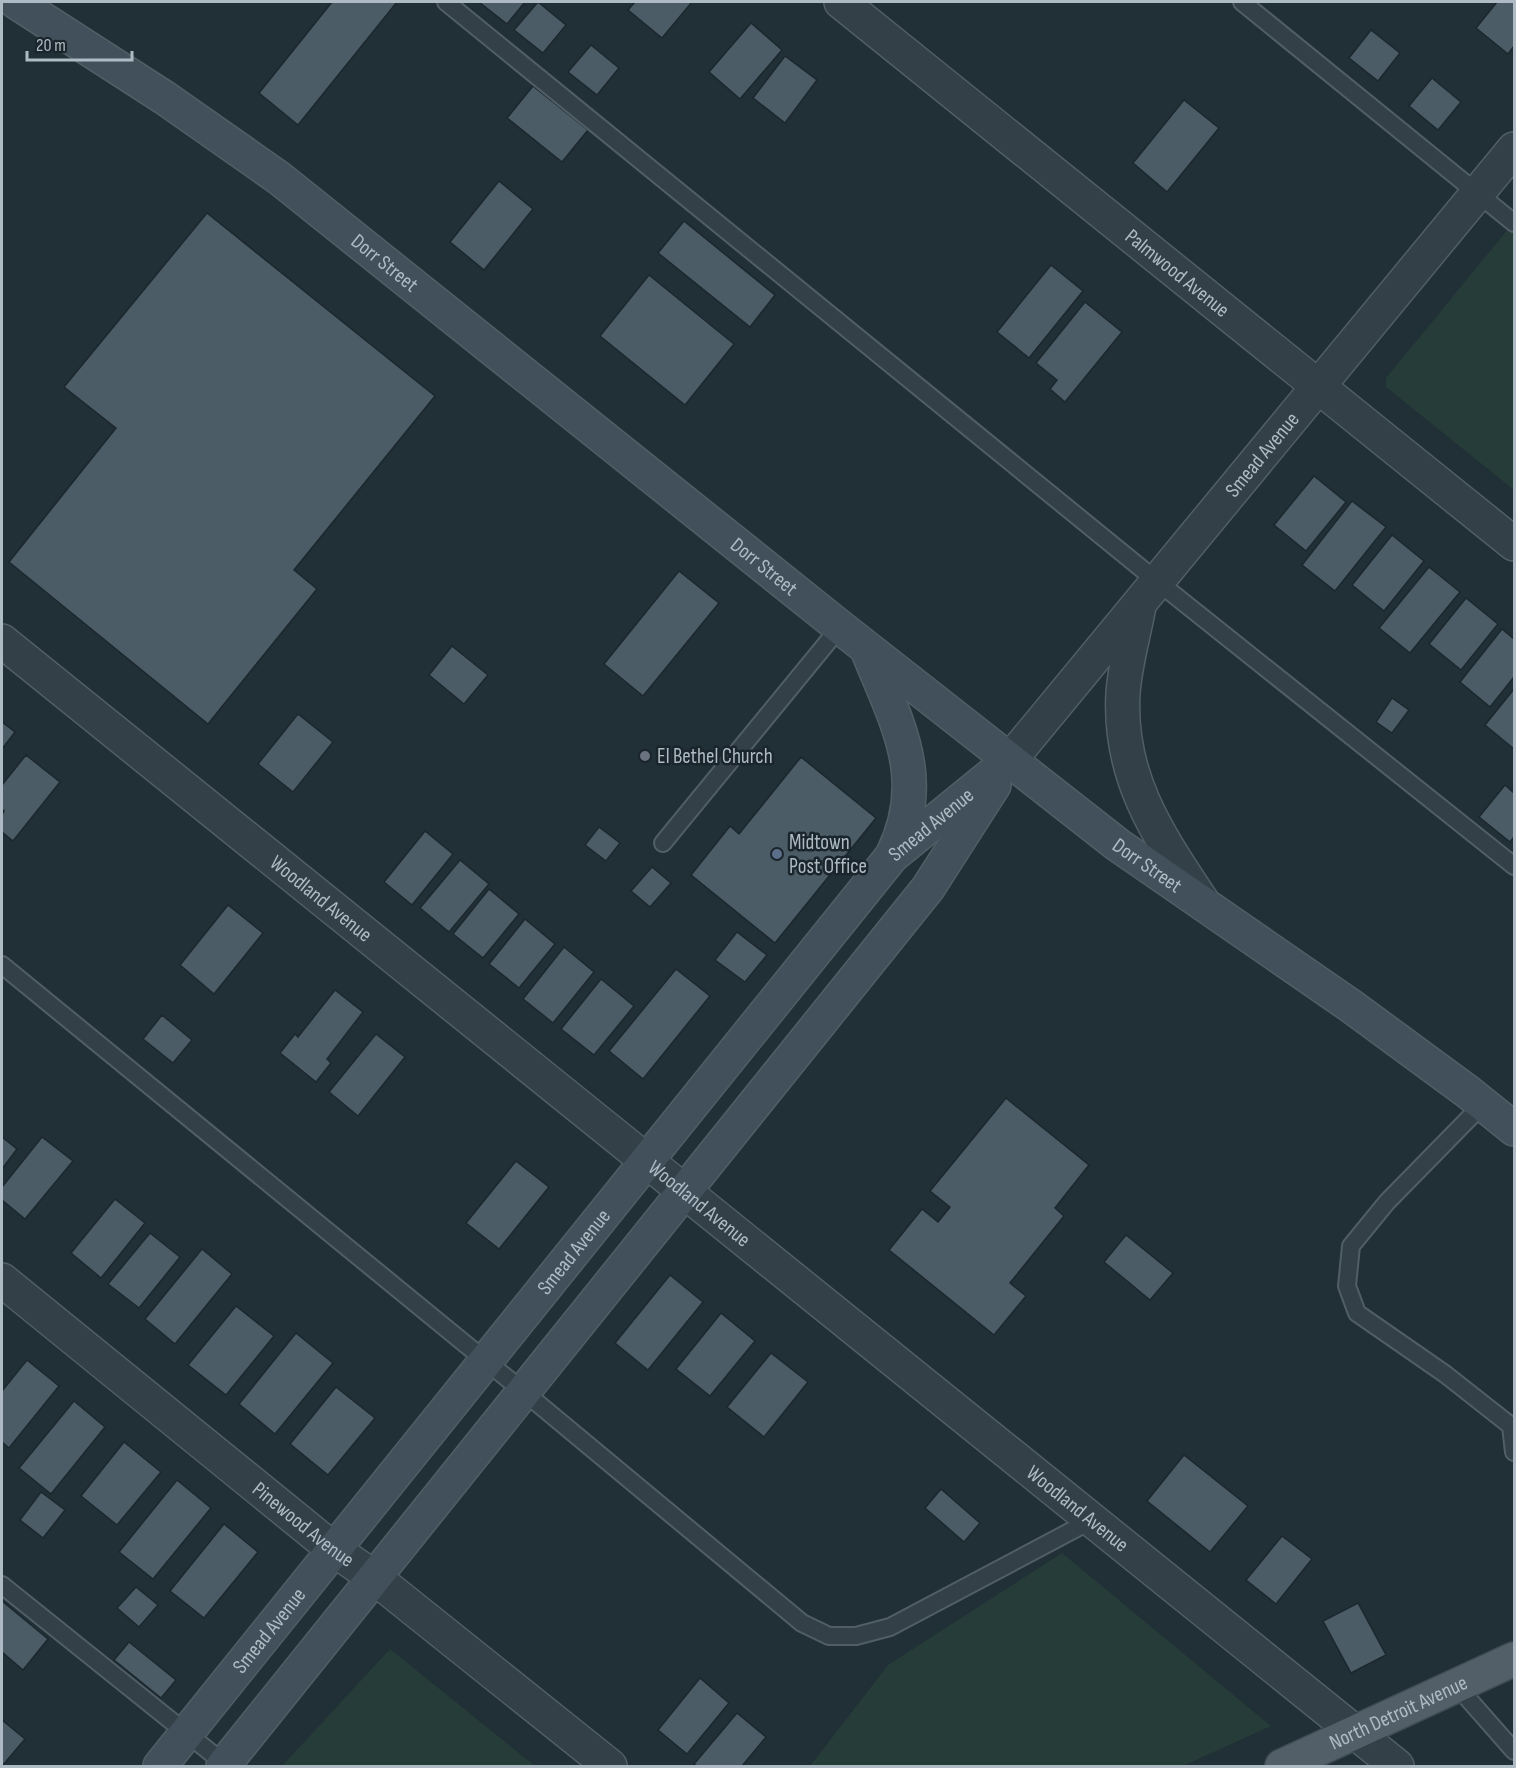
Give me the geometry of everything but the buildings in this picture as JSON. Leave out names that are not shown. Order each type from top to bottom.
[{"type":"main road","name":"North Detroit Avenue","points":[[1282,1767],[1515,1659]]},
{"type":"street","name":"Dorr Street","points":[[16,2],[165,98],[279,178],[840,627],[1119,845],[1351,1006],[1515,1129]]},
{"type":"street","name":"Palmwood Avenue","points":[[841,2],[1515,544]]},
{"type":"street","name":"Smead Avenue","points":[[224,1765],[928,888],[1010,760],[1515,149]]},
{"type":"street","points":[[1149,593],[1124,691],[1123,727],[1128,758],[1137,790],[1160,838],[1204,904]]},
{"type":"street","name":"Woodland Avenue","points":[[2,641],[1397,1767]]},
{"type":"street","points":[[866,647],[902,736],[910,774],[908,809],[903,834],[892,856]]},
{"type":"street","name":"Smead Avenue","points":[[160,1767],[892,856],[1010,760]]},
{"type":"street","name":"Pinewood Avenue","points":[[2,1280],[333,1549],[375,1578],[610,1767]]},
{"type":"lane","points":[[446,2],[1149,593],[1515,866]]},
{"type":"lane","points":[[1242,2],[1515,223]]},
{"type":"lane","points":[[663,843],[840,627]]},
{"type":"lane","points":[[2,965],[524,1392],[802,1623],[829,1636],[856,1636],[890,1627],[1092,1520]]},
{"type":"lane","points":[[1483,1104],[1386,1202],[1352,1246],[1347,1286],[1357,1313],[1445,1374],[1511,1426],[1515,1452]]},
{"type":"lane","points":[[2,1585],[224,1765]]},
{"type":"lane","points":[[1456,1685],[1515,1751]]},
{"type":"green space","points":[[1509,228],[1514,233],[1514,490],[1386,387],[1386,378]]},
{"type":"green space","points":[[1062,1553],[1271,1726],[1183,1766],[810,1766],[888,1665]]},
{"type":"green space","points":[[390,1649],[535,1766],[282,1766]]},
{"type":"place","name":"El Bethel Church","points":[[645,756]]},
{"type":"place","name":"Midtown Post Office","points":[[777,854]]}]
